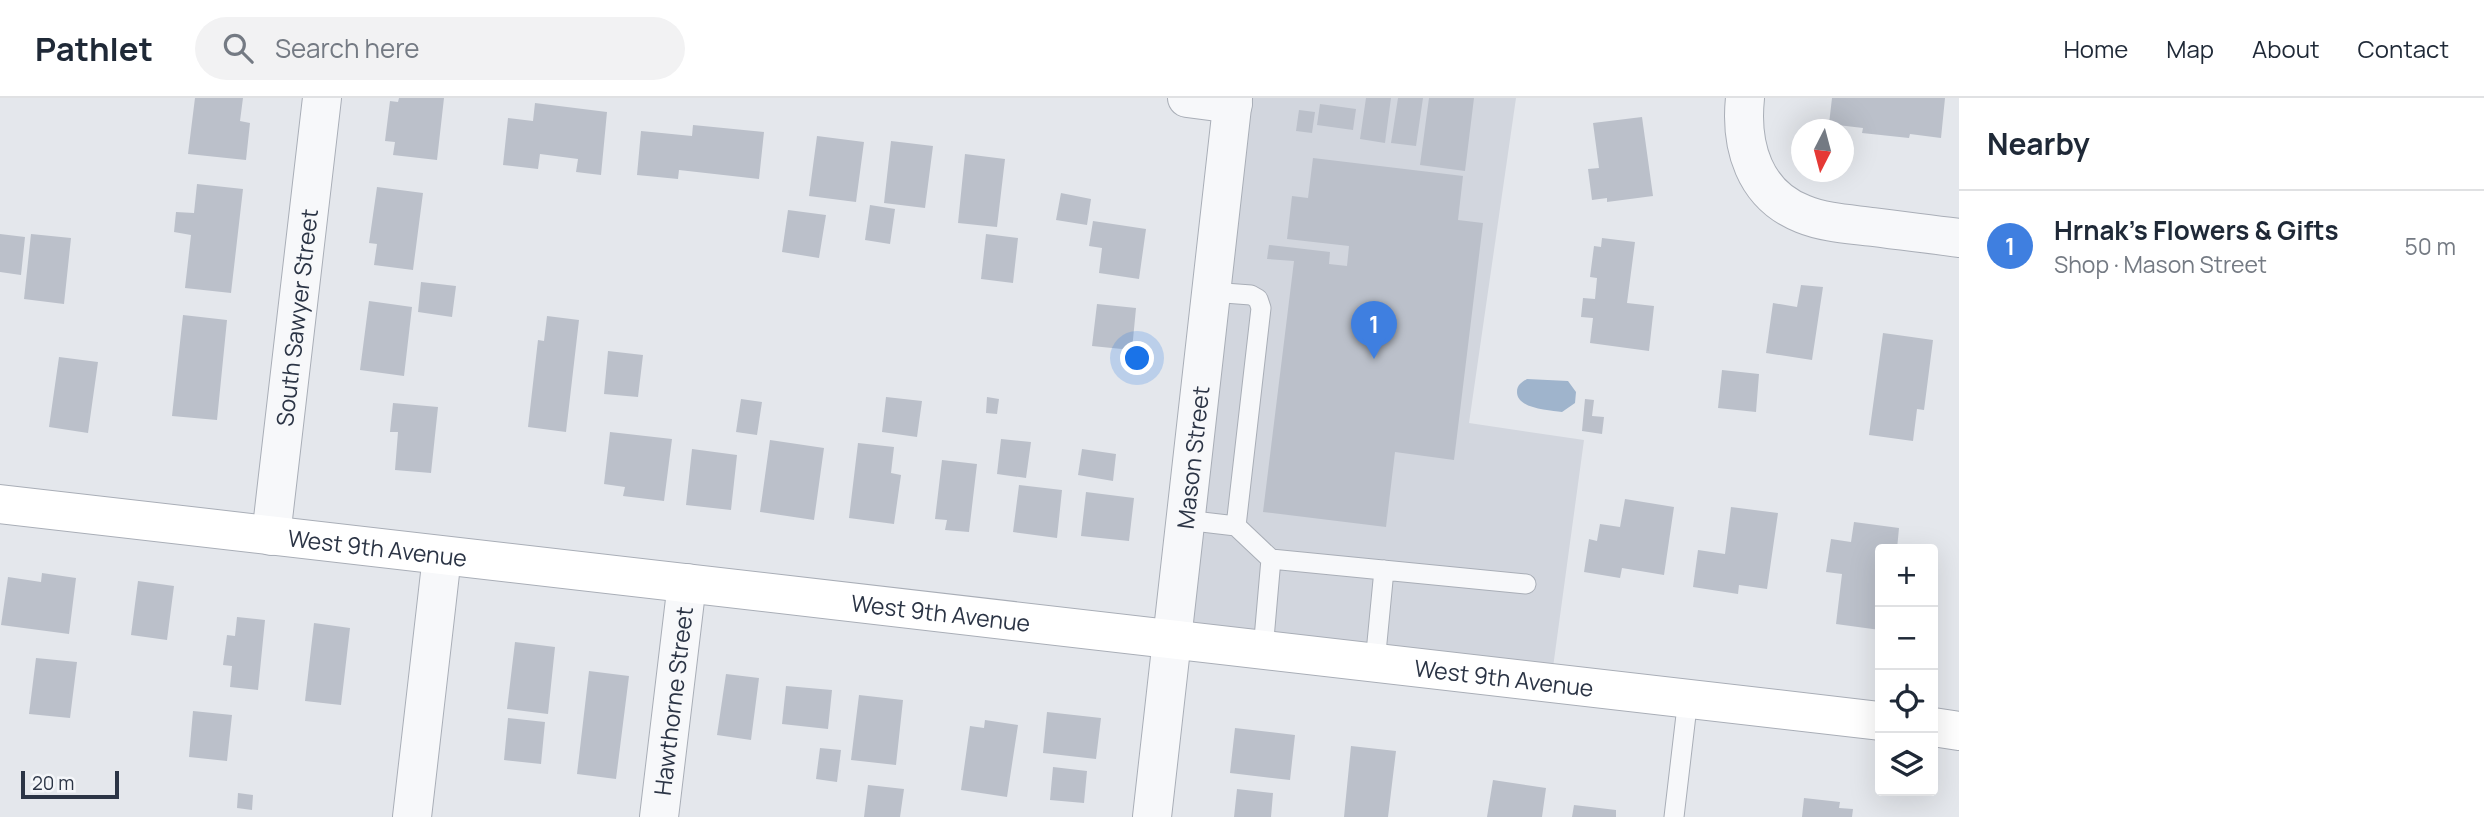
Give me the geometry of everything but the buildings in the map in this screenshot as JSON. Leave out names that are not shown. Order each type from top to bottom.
[{"type":"main road","name":"West 9th Avenue","points":[[0,504],[1875,721]]},
{"type":"main road","points":[[1938,728],[1959,730]]},
{"type":"street","name":"South Sawyer Street","points":[[271,536],[322,98]]},
{"type":"street","points":[[1187,98],[1233,101]]},
{"type":"street","points":[[1745,98],[1744,138],[1750,162],[1762,183],[1781,202],[1803,214],[1827,221],[1959,238]]},
{"type":"street","name":"Mason Street","points":[[1152,817],[1233,101]]},
{"type":"street","points":[[412,817],[442,556]]},
{"type":"street","name":"Hawthorne Street","points":[[659,817],[687,583]]},
{"type":"lane","points":[[1211,292],[1251,295],[1258,299],[1261,308],[1236,526]]},
{"type":"lane","points":[[1185,520],[1236,526],[1271,559],[1526,583]]},
{"type":"lane","points":[[1263,650],[1271,559]]},
{"type":"lane","points":[[1375,663],[1384,570]]},
{"type":"lane","points":[[1674,817],[1688,698]]},
{"type":"shaded area","points":[[1233,98],[1516,98],[1469,423],[1584,440],[1551,682],[1173,639]]},
{"type":"water","points":[[1527,379],[1568,381],[1576,392],[1575,403],[1562,412],[1522,402],[1517,392]]},
{"type":"place","name":"Hrnak's Flowers & Gifts","points":[[1374,359]]}]
